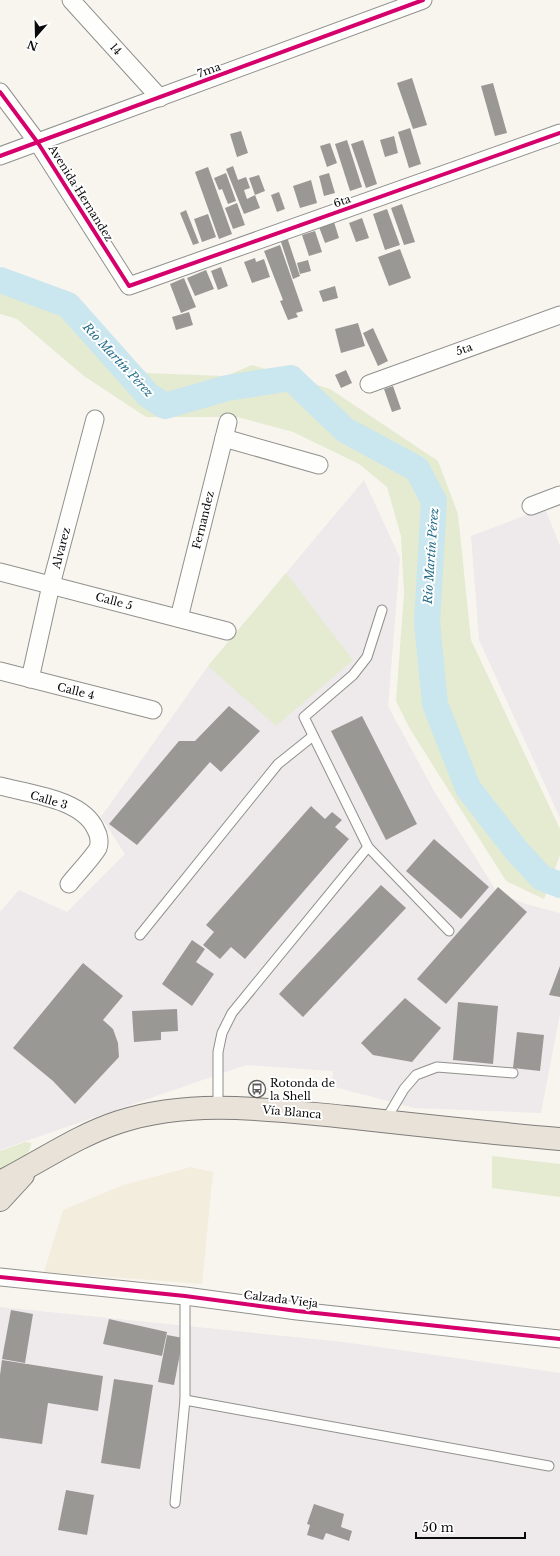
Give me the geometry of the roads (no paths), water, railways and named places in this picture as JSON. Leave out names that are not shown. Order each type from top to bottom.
[{"type":"main road","name":"Vía Blanca","points":[[0,1182],[34,1164],[67,1143],[119,1122],[183,1108],[218,1107],[385,1121],[560,1139]]},
{"type":"main road","name":"Vía Blanca","points":[[0,1200],[34,1164]]},
{"type":"street","name":"14","points":[[71,0],[160,98]]},
{"type":"street","name":"7ma","points":[[0,156],[423,0]]},
{"type":"street","name":"Avenida Hernandez","points":[[0,92],[38,143],[129,286]]},
{"type":"street","name":"6ta","points":[[129,286],[560,133]]},
{"type":"street","name":"5ta","points":[[369,384],[560,315]]},
{"type":"street","name":"Alvarez","points":[[30,679],[51,585],[95,419]]},
{"type":"street","name":"Fernandez","points":[[179,618],[228,422]]},
{"type":"street","points":[[224,438],[318,465]]},
{"type":"street","points":[[531,506],[560,495]]},
{"type":"street","name":"Calle 5","points":[[0,572],[227,631]]},
{"type":"street","name":"Calle 4","points":[[0,671],[153,710]]},
{"type":"street","name":"Calle 3","points":[[0,786],[69,804],[82,812],[93,823],[99,839],[98,848],[69,884]]},
{"type":"street","name":"Calzada Vieja","points":[[0,1277],[185,1296],[297,1311],[560,1339]]},
{"type":"lane","points":[[382,610],[367,657],[353,675],[304,717],[368,847],[449,930]]},
{"type":"lane","points":[[140,935],[278,764],[313,736]]},
{"type":"lane","points":[[218,1107],[218,1052],[222,1033],[232,1014],[368,847]]},
{"type":"lane","points":[[385,1121],[404,1089],[416,1075],[437,1067],[513,1074]]},
{"type":"lane","points":[[175,1503],[185,1400],[185,1296]]},
{"type":"lane","points":[[185,1400],[549,1466]]},
{"type":"waterway","name":"Río Martín Pérez","points":[[0,280],[68,305],[148,395],[165,406],[227,388],[291,378],[345,430],[417,469],[434,501],[427,622],[435,704],[468,788],[516,850],[542,878],[560,885]]},
{"type":"place","name":"Rotonda de la Shell","points":[[257,1089]]}]
